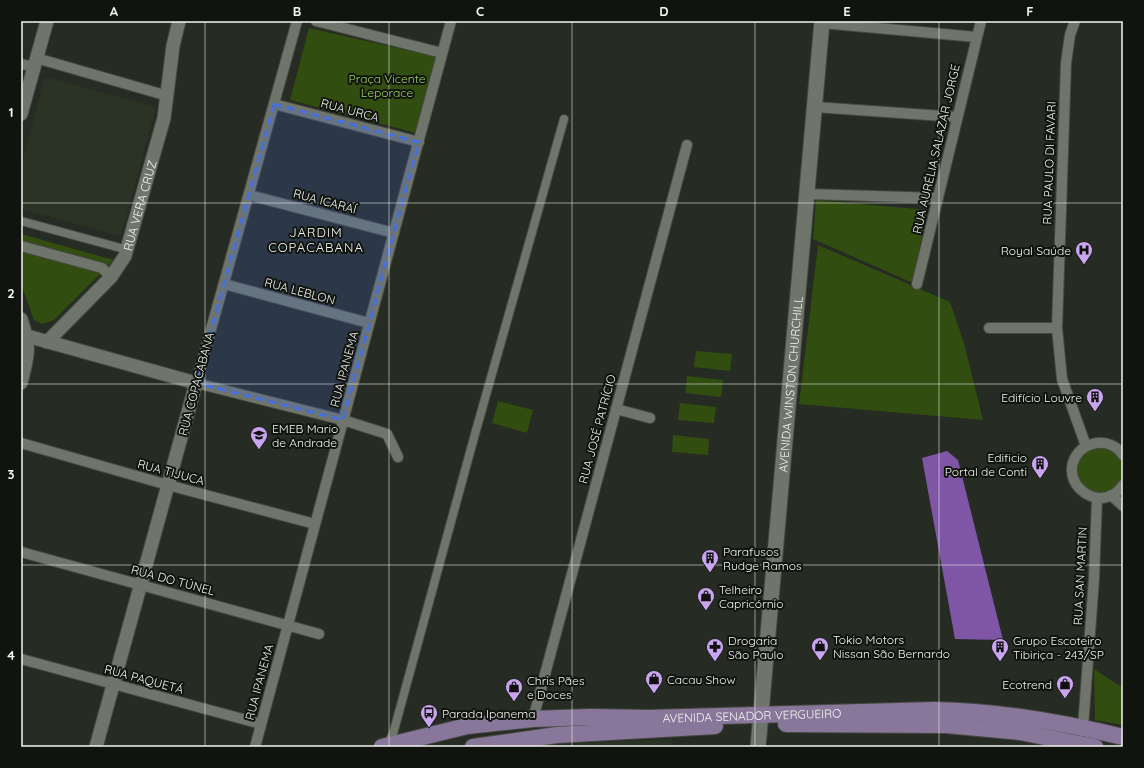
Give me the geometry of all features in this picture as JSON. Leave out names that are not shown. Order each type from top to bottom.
[{"type":"main road","name":"AVENIDA WINSTON CHURCHILL","points":[[758,747],[762,719],[822,22]]},
{"type":"main road","name":"AVENIDA SENADOR VERGUEIRO","points":[[474,747],[557,735],[762,719],[935,710],[974,711],[1083,727],[1123,737]]},
{"type":"main road","name":"AVENIDA SENADOR VERGUEIRO","points":[[384,746],[468,726],[533,719],[590,717],[762,719],[946,725],[1020,732],[1095,747]]},
{"type":"main road","points":[[1071,742],[1083,727]]},
{"type":"street","points":[[21,114],[30,63],[47,21]]},
{"type":"street","name":"RUA VERA CRUZ","points":[[47,342],[111,277],[122,263],[128,250],[164,118],[168,96],[173,46],[179,21]]},
{"type":"street","name":"RUA COPACABANA","points":[[96,747],[297,21]]},
{"type":"street","points":[[316,21],[442,52]]},
{"type":"street","name":"RUA IPANEMA","points":[[255,747],[451,21]]},
{"type":"street","name":"RUA AURÉLIA SALAZAR JORGE","points":[[917,284],[981,21]]},
{"type":"street","name":"RUA PAULO DI FAVARI","points":[[1075,21],[1070,35],[1066,63],[1057,328],[1062,379],[1086,446]]},
{"type":"street","points":[[822,22],[976,37]]},
{"type":"street","points":[[30,63],[168,96]]},
{"type":"street","name":"RUA URCA","points":[[274,104],[418,142]]},
{"type":"street","points":[[815,107],[957,117]]},
{"type":"street","points":[[384,746],[393,734],[474,434],[564,119]]},
{"type":"street","name":"RUA JOSÉ PATRÍCIO","points":[[533,719],[687,145]]},
{"type":"street","points":[[807,194],[938,198]]},
{"type":"street","name":"RUA ICARAÍ","points":[[249,195],[394,233]]},
{"type":"street","points":[[21,221],[128,250]]},
{"type":"street","points":[[21,246],[102,268],[111,277]]},
{"type":"street","name":"RUA LEBLON","points":[[224,284],[370,323]]},
{"type":"street","points":[[21,319],[29,351],[21,384]]},
{"type":"street","points":[[989,328],[1057,328]]},
{"type":"street","points":[[24,335],[196,384],[343,420],[387,434],[398,457]]},
{"type":"street","points":[[616,409],[650,418]]},
{"type":"street","points":[[1121,449],[1102,442],[1086,446],[1077,454],[1072,466],[1072,473],[1080,490],[1085,494],[1097,498],[1111,495],[1123,485]]},
{"type":"street","name":"RUA TIJUCA","points":[[21,443],[168,485],[315,524]]},
{"type":"street","points":[[1111,495],[1123,506]]},
{"type":"street","name":"RUA SAN MARTIN","points":[[1083,727],[1094,579],[1097,498]]},
{"type":"street","name":"RUA DO TÚNEL","points":[[21,552],[319,634]]},
{"type":"street","name":"RUA PAQUETÁ","points":[[21,659],[261,724]]},
{"type":"highlighted area","points":[[274,104],[419,142],[343,420],[196,383]]},
{"type":"shaded area","points":[[45,77],[156,107],[121,236],[21,209],[21,167]]},
{"type":"shaded area","points":[[947,451],[958,460],[1003,640],[955,639],[922,458]]},
{"type":"shaded area","points":[[672,739],[671,747],[573,747],[574,743]]},
{"type":"green space","name":"Praça Vicente Leporace","points":[[309,28],[437,57],[416,133],[290,100]]},
{"type":"green space","points":[[816,200],[927,210],[913,283],[813,239]]},
{"type":"green space","points":[[21,234],[114,260],[54,320],[42,324],[34,320],[21,284]]},
{"type":"green space","points":[[818,245],[950,302],[964,343],[983,420],[799,404]]},
{"type":"green space","points":[[696,351],[732,354],[730,371],[694,367]]},
{"type":"green space","points":[[687,376],[723,380],[721,397],[685,393]]},
{"type":"green space","points":[[498,401],[533,410],[527,433],[492,423]]},
{"type":"green space","points":[[680,403],[716,407],[714,423],[678,420]]},
{"type":"green space","points":[[673,435],[709,439],[708,455],[672,452]]},
{"type":"green space","points":[[1103,444],[1123,459],[1123,474],[1121,483],[1115,490],[1101,496],[1078,484],[1077,461],[1082,453]]},
{"type":"green space","points":[[1094,669],[1123,688],[1123,725],[1095,720]]},
{"type":"place","name":"Royal Saúde","points":[[1084,265]]},
{"type":"place","name":"Edifício Louvre","points":[[1095,412]]},
{"type":"place","name":"EMEB Mario de Andrade","points":[[259,450]]},
{"type":"place","name":"Edificio Portal de Conti","points":[[1040,479]]},
{"type":"place","name":"Parafusos Rudge Ramos","points":[[710,573]]},
{"type":"place","name":"Telheiro Capricórnio","points":[[706,611]]},
{"type":"place","name":"Tokio Motors Nissan São Bernardo","points":[[820,661]]},
{"type":"place","name":"Drogaria São Paulo","points":[[715,662]]},
{"type":"place","name":"Grupo Escoteiro Tibiriça - 243/SP","points":[[1000,662]]},
{"type":"place","name":"Cacau Show","points":[[654,694]]},
{"type":"place","name":"Ecotrend","points":[[1065,699]]},
{"type":"place","name":"Chris Pães e Doces","points":[[514,702]]},
{"type":"place","name":"Parada Ipanema","points":[[429,728]]},
{"type":"district","name":"JARDIM COPACABANA","points":[[316,240]]}]
